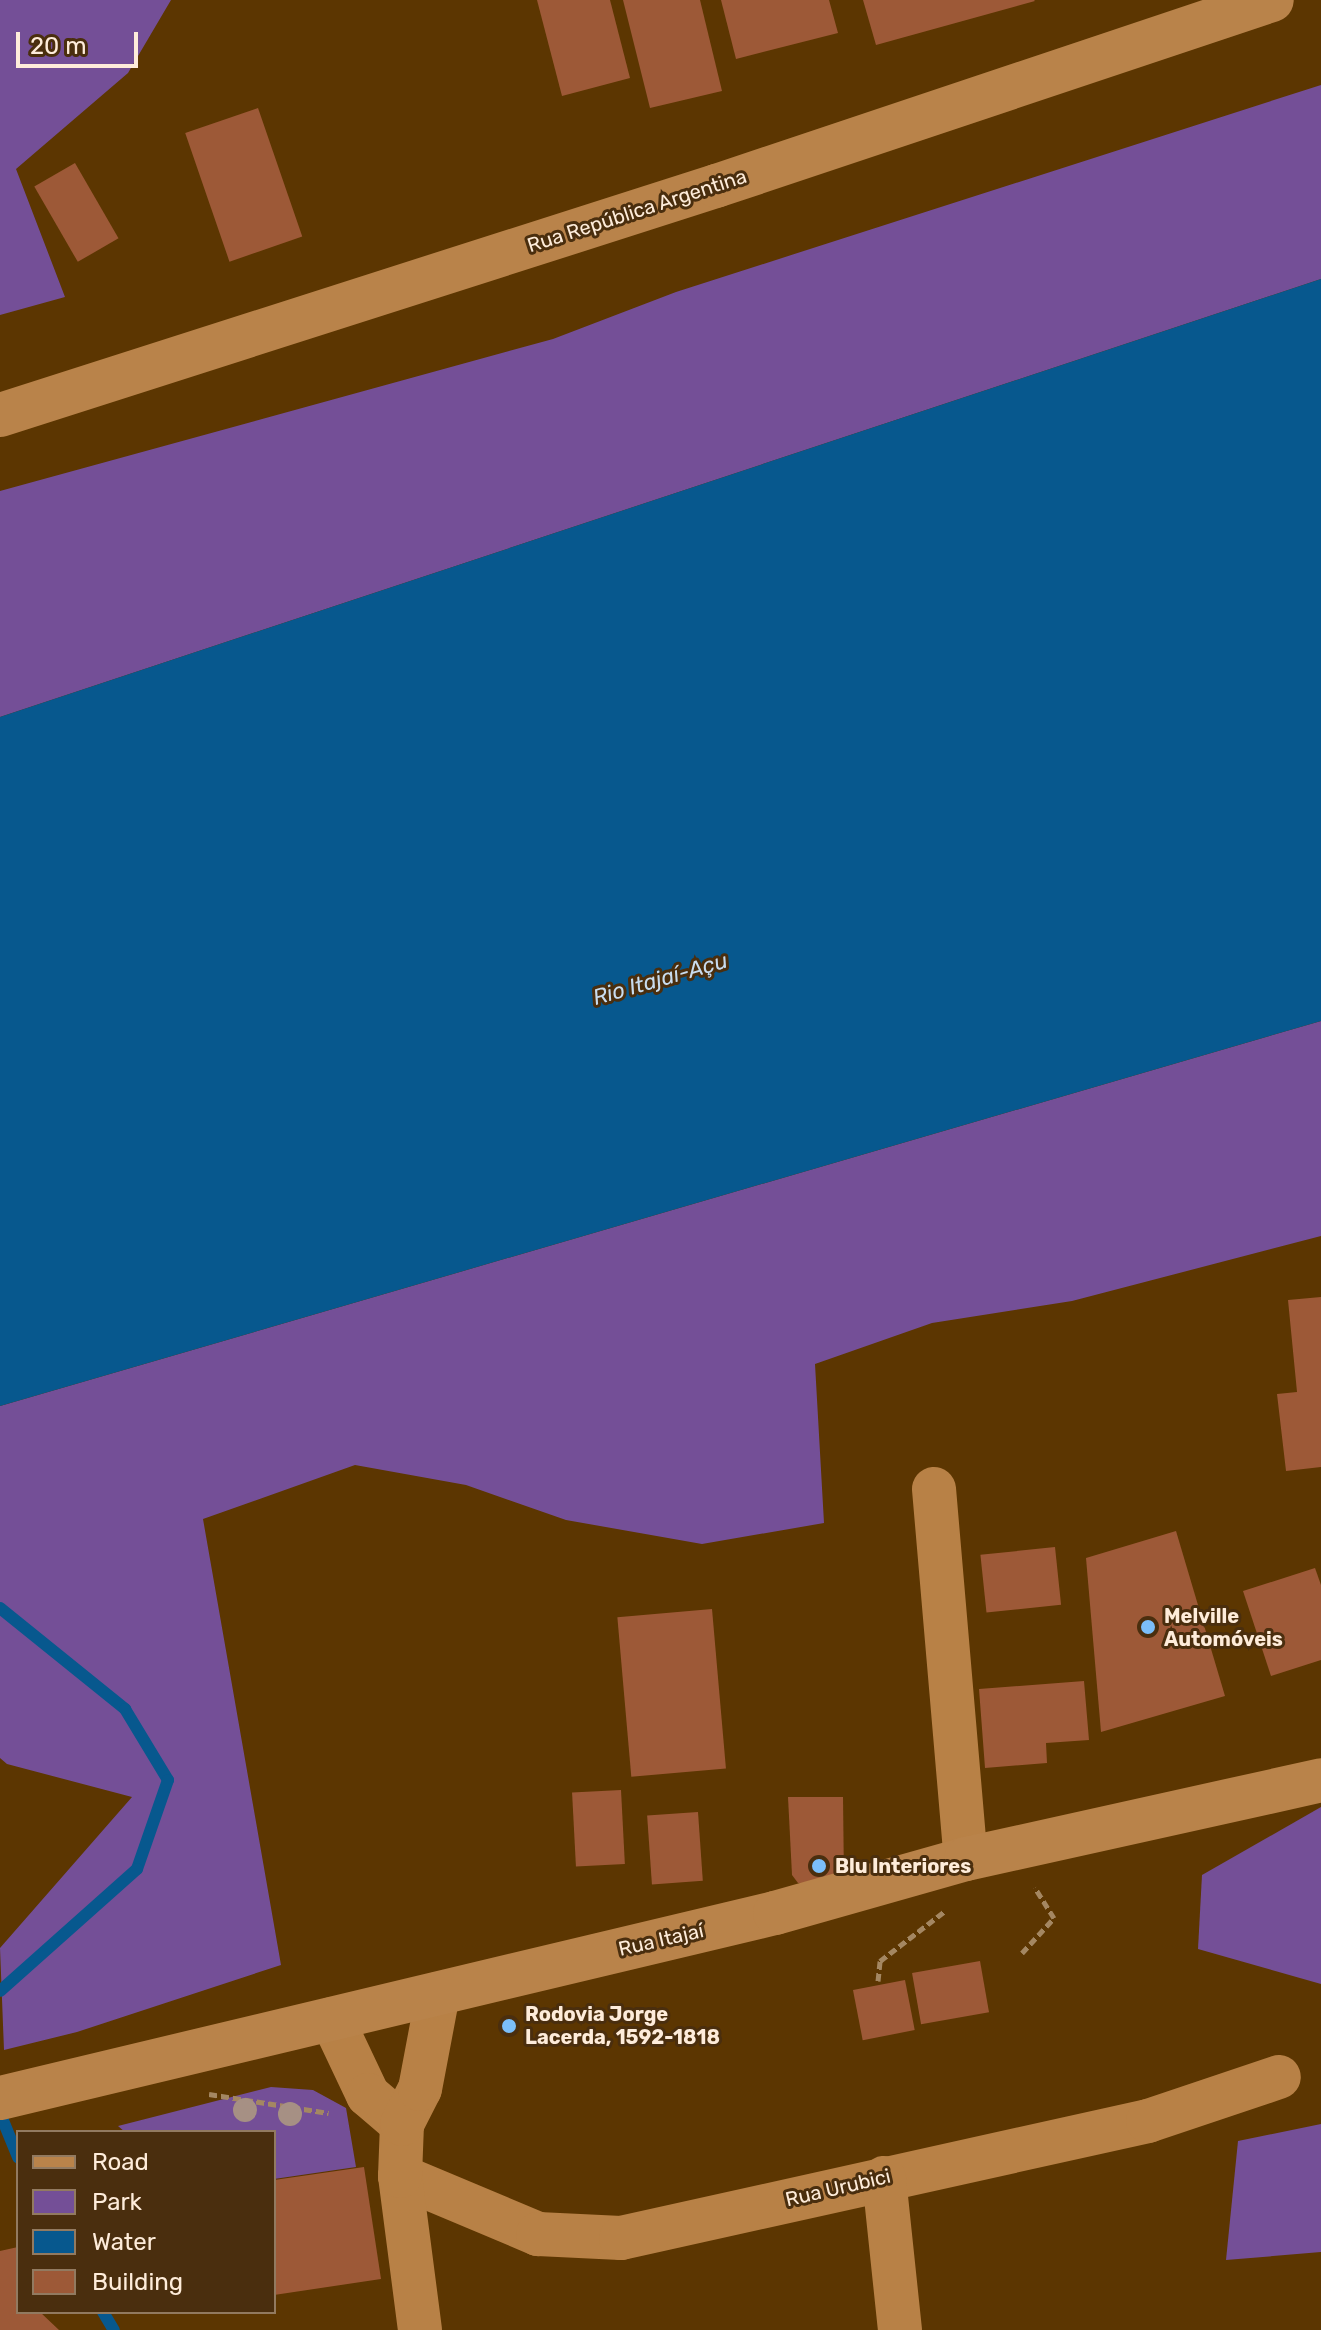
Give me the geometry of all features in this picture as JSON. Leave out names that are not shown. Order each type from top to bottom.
[{"type":"main road","name":"Rua República Argentina","points":[[0,415],[731,181],[1272,0]]},
{"type":"main road","name":"Rua Itajaí","points":[[20,2093],[775,1913],[966,1859],[1321,1780]]},
{"type":"street","points":[[934,1489],[966,1859]]},
{"type":"street","points":[[420,2330],[400,2176],[402,2124],[420,2089],[438,1994]]},
{"type":"street","points":[[332,2019],[368,2095],[402,2124]]},
{"type":"street","name":"Rua Urubici","points":[[400,2176],[538,2234],[590,2240],[621,2238],[1148,2121],[1279,2077]]},
{"type":"street","points":[[884,2178],[900,2330]]},
{"type":"path","points":[[1022,1953],[1054,1918],[1035,1888]]},
{"type":"path","points":[[878,1981],[880,1961],[949,1908]]},
{"type":"path","points":[[199,2093],[339,2114]]},
{"type":"green space","points":[[0,0],[171,0],[128,73],[16,169],[65,297],[0,315]]},
{"type":"green space","points":[[1321,85],[1321,279],[0,717],[0,491],[553,339],[676,292]]},
{"type":"green space","points":[[1321,1021],[1321,1236],[1072,1301],[932,1323],[815,1364],[824,1523],[702,1544],[566,1520],[466,1485],[355,1465],[203,1519],[281,1965],[77,2032],[4,2050],[0,1948],[132,1797],[7,1764],[0,1758],[0,1406]]},
{"type":"green space","points":[[1321,1807],[1321,1984],[1198,1949],[1202,1875]]},
{"type":"green space","points":[[271,2087],[313,2090],[346,2108],[356,2167],[276,2179],[276,2130],[123,2130],[118,2126]]},
{"type":"green space","points":[[1321,2124],[1321,2252],[1226,2260],[1238,2141]]},
{"type":"water","name":"Rio Itajaí-Açu","points":[[1321,279],[1321,1021],[0,1406],[0,717]]},
{"type":"building","points":[[537,0],[610,0],[630,78],[562,96]]},
{"type":"building","points":[[623,0],[700,0],[722,91],[650,108]]},
{"type":"building","points":[[721,0],[829,0],[838,33],[736,59]]},
{"type":"building","points":[[863,0],[1034,0],[1035,1],[876,45]]},
{"type":"building","points":[[258,108],[302,237],[229,262],[185,133]]},
{"type":"building","points":[[75,163],[119,238],[78,262],[34,186]]},
{"type":"building","points":[[1321,1297],[1321,1467],[1286,1471],[1277,1394],[1297,1392],[1288,1300]]},
{"type":"building","name":"Melville Automóveis","points":[[1176,1531],[1225,1696],[1101,1732],[1086,1558]]},
{"type":"building","points":[[1055,1547],[1061,1605],[986,1613],[980,1555]]},
{"type":"building","points":[[1315,1568],[1321,1585],[1321,1660],[1271,1676],[1243,1591]]},
{"type":"building","points":[[712,1609],[726,1768],[631,1777],[617,1617]]},
{"type":"building","points":[[1084,1681],[1089,1740],[1046,1743],[1047,1763],[985,1768],[979,1689]]},
{"type":"building","points":[[621,1790],[625,1864],[576,1866],[572,1793]]},
{"type":"building","points":[[788,1797],[843,1797],[844,1882],[798,1883],[792,1875]]},
{"type":"building","points":[[698,1812],[703,1881],[652,1884],[647,1816]]},
{"type":"building","points":[[980,1961],[989,2012],[921,2024],[912,1973]]},
{"type":"building","points":[[905,1980],[915,2030],[863,2040],[853,1990]]},
{"type":"building","points":[[364,2167],[381,2279],[276,2295],[276,2180]]},
{"type":"building","points":[[16,2247],[16,2314],[42,2314],[59,2330],[0,2330],[0,2251]]},
{"type":"waterway","points":[[0,1608],[125,1709],[168,1780],[137,1869],[0,1991]]},
{"type":"waterway","points":[[0,2113],[16,2152]]},
{"type":"waterway","points":[[104,2314],[114,2330]]},
{"type":"place","name":"Melville Automóveis","points":[[1148,1627]]},
{"type":"place","name":"Blu Interiores","points":[[819,1866]]},
{"type":"place","name":"Rodovia Jorge Lacerda, 1592-1818","points":[[509,2026]]}]
